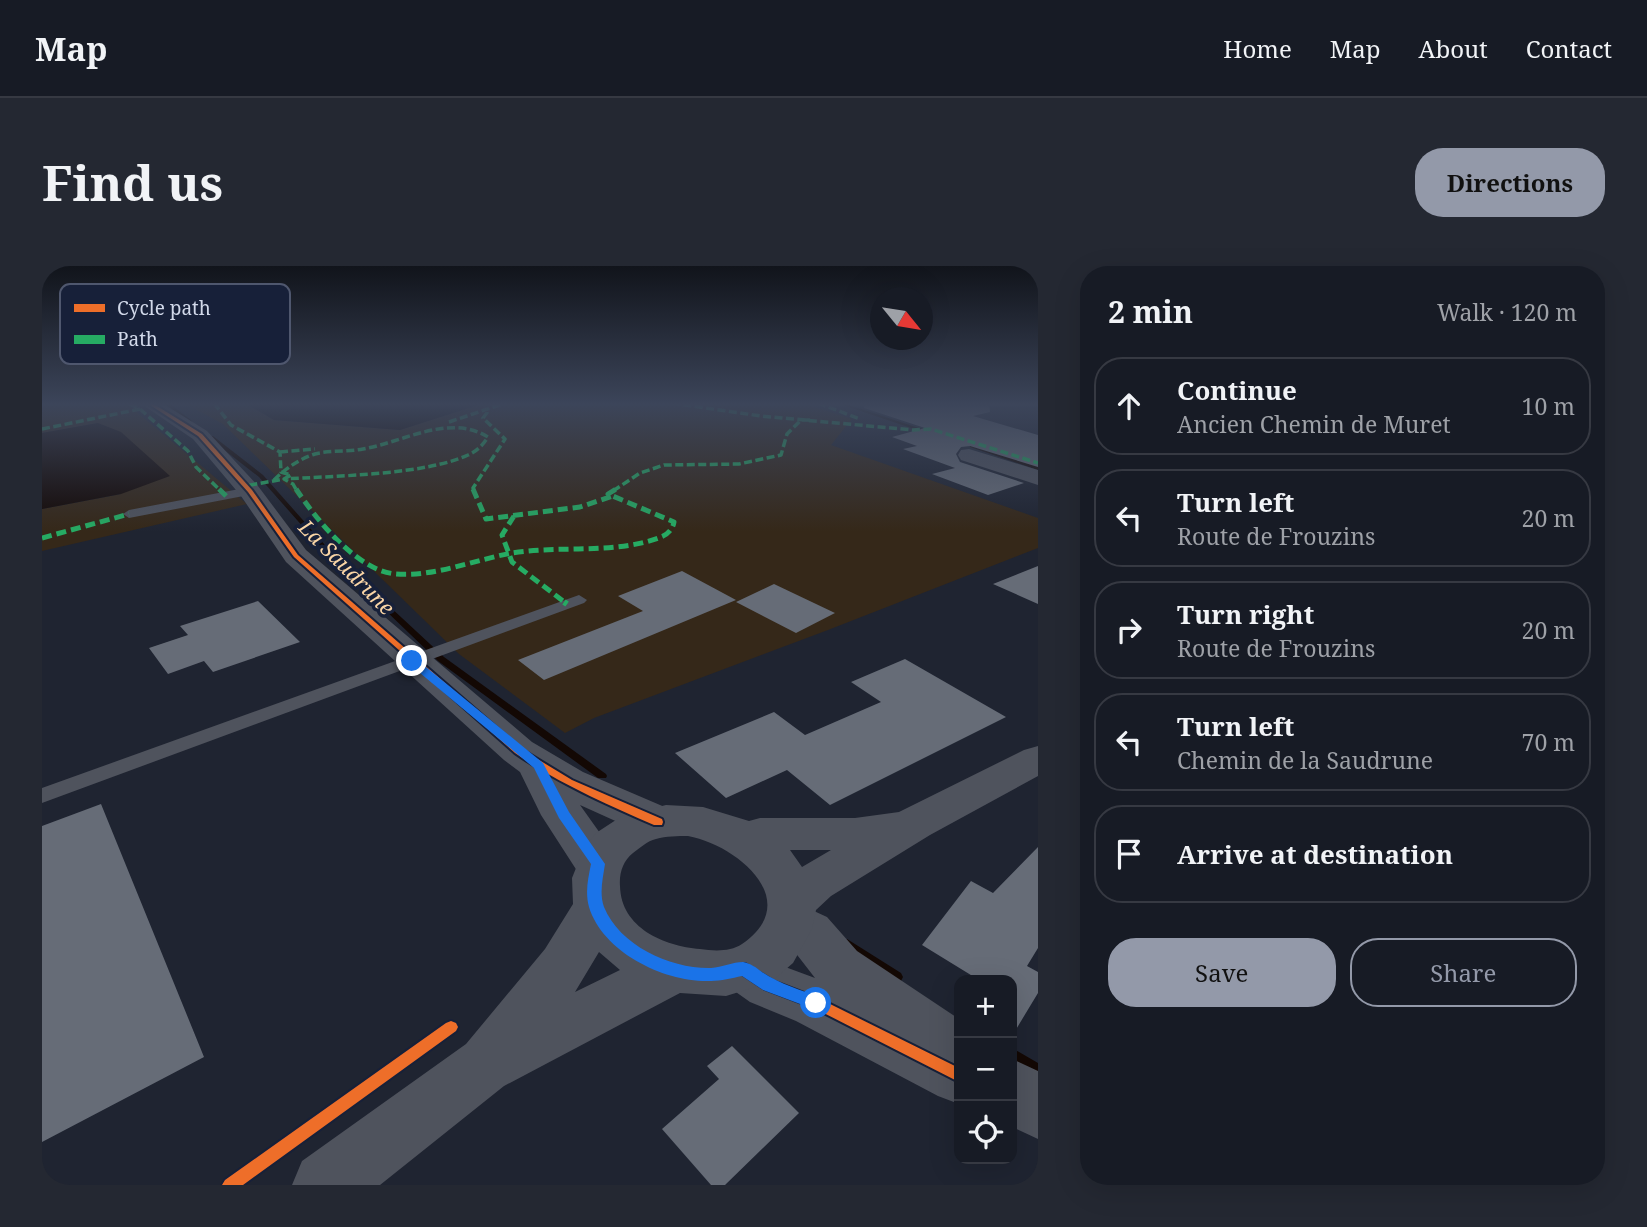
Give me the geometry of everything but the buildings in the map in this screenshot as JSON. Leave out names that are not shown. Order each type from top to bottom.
[{"type":"street","points":[[210,446],[250,491],[296,556],[412,661],[538,766],[598,797],[659,822]]},
{"type":"street","points":[[969,455],[1038,478]]},
{"type":"street","points":[[538,766],[597,886],[616,937],[642,957],[674,970],[710,975],[745,969],[775,951],[791,911],[814,883],[914,824],[1038,759]]},
{"type":"street","points":[[483,1066],[564,965],[597,886],[611,844],[632,830],[659,822],[688,820],[718,826],[746,839],[770,857],[786,881],[791,911],[838,967],[954,1048]]},
{"type":"street","points":[[746,839],[760,834],[855,834],[914,824]]},
{"type":"street","points":[[745,969],[769,985],[816,1003],[954,1072]]},
{"type":"street","points":[[327,1185],[483,1066],[674,970]]},
{"type":"street","points":[[1017,1093],[1038,1108]]},
{"type":"street","points":[[1017,1105],[1038,1116]]},
{"type":"lane","points":[[129,514],[250,491]]},
{"type":"lane","points":[[42,796],[579,600]]},
{"type":"shaded area","points":[[42,446],[136,446],[170,476],[121,494],[42,509]]},
{"type":"shaded area","points":[[105,446],[177,446],[247,504],[42,551],[42,509],[121,494]]},
{"type":"shaded area","points":[[245,446],[834,446],[1038,518],[1038,548],[594,718],[565,733],[459,654]]},
{"type":"waterway","name":"La Saudrune","points":[[222,446],[261,476],[330,554],[441,659],[602,776]]},
{"type":"waterway","points":[[972,446],[1038,468]]},
{"type":"waterway","name":"La Saudrune","points":[[847,944],[896,977]]},
{"type":"waterway","name":"La Saudrune","points":[[1017,1058],[1038,1072]]},
{"type":"marked path","points":[[182,446],[196,467],[227,497]]},
{"type":"marked path","points":[[245,486],[284,479],[291,475],[281,472],[280,452],[271,446]]},
{"type":"marked path","points":[[274,480],[293,464],[315,454],[378,446]]},
{"type":"marked path","points":[[481,446],[463,457],[443,462],[398,469],[284,479],[293,484],[316,519],[346,549],[368,563],[394,574],[441,569],[513,553],[624,545],[663,537],[673,527],[674,522],[608,494],[640,473],[664,465],[739,464],[781,455],[784,446]]},
{"type":"marked path","points":[[501,446],[473,488],[486,519],[580,507],[613,496]]},
{"type":"marked path","points":[[984,446],[1038,463]]},
{"type":"marked path","points":[[280,452],[315,449]]},
{"type":"marked path","points":[[42,538],[129,514]]},
{"type":"marked path","points":[[514,516],[502,535],[512,562],[567,604]]},
{"type":"cycle path","points":[[210,446],[250,491],[296,556],[518,751],[569,782],[658,822]]},
{"type":"cycle path","points":[[745,969],[769,985],[816,1003],[954,1072]]},
{"type":"cycle path","points":[[230,1185],[451,1027]]},
{"type":"route","points":[[412,661],[538,766],[563,815],[598,864],[594,887],[597,908],[616,937],[642,957],[674,970],[710,975],[745,969],[769,985],[816,1003]]}]
